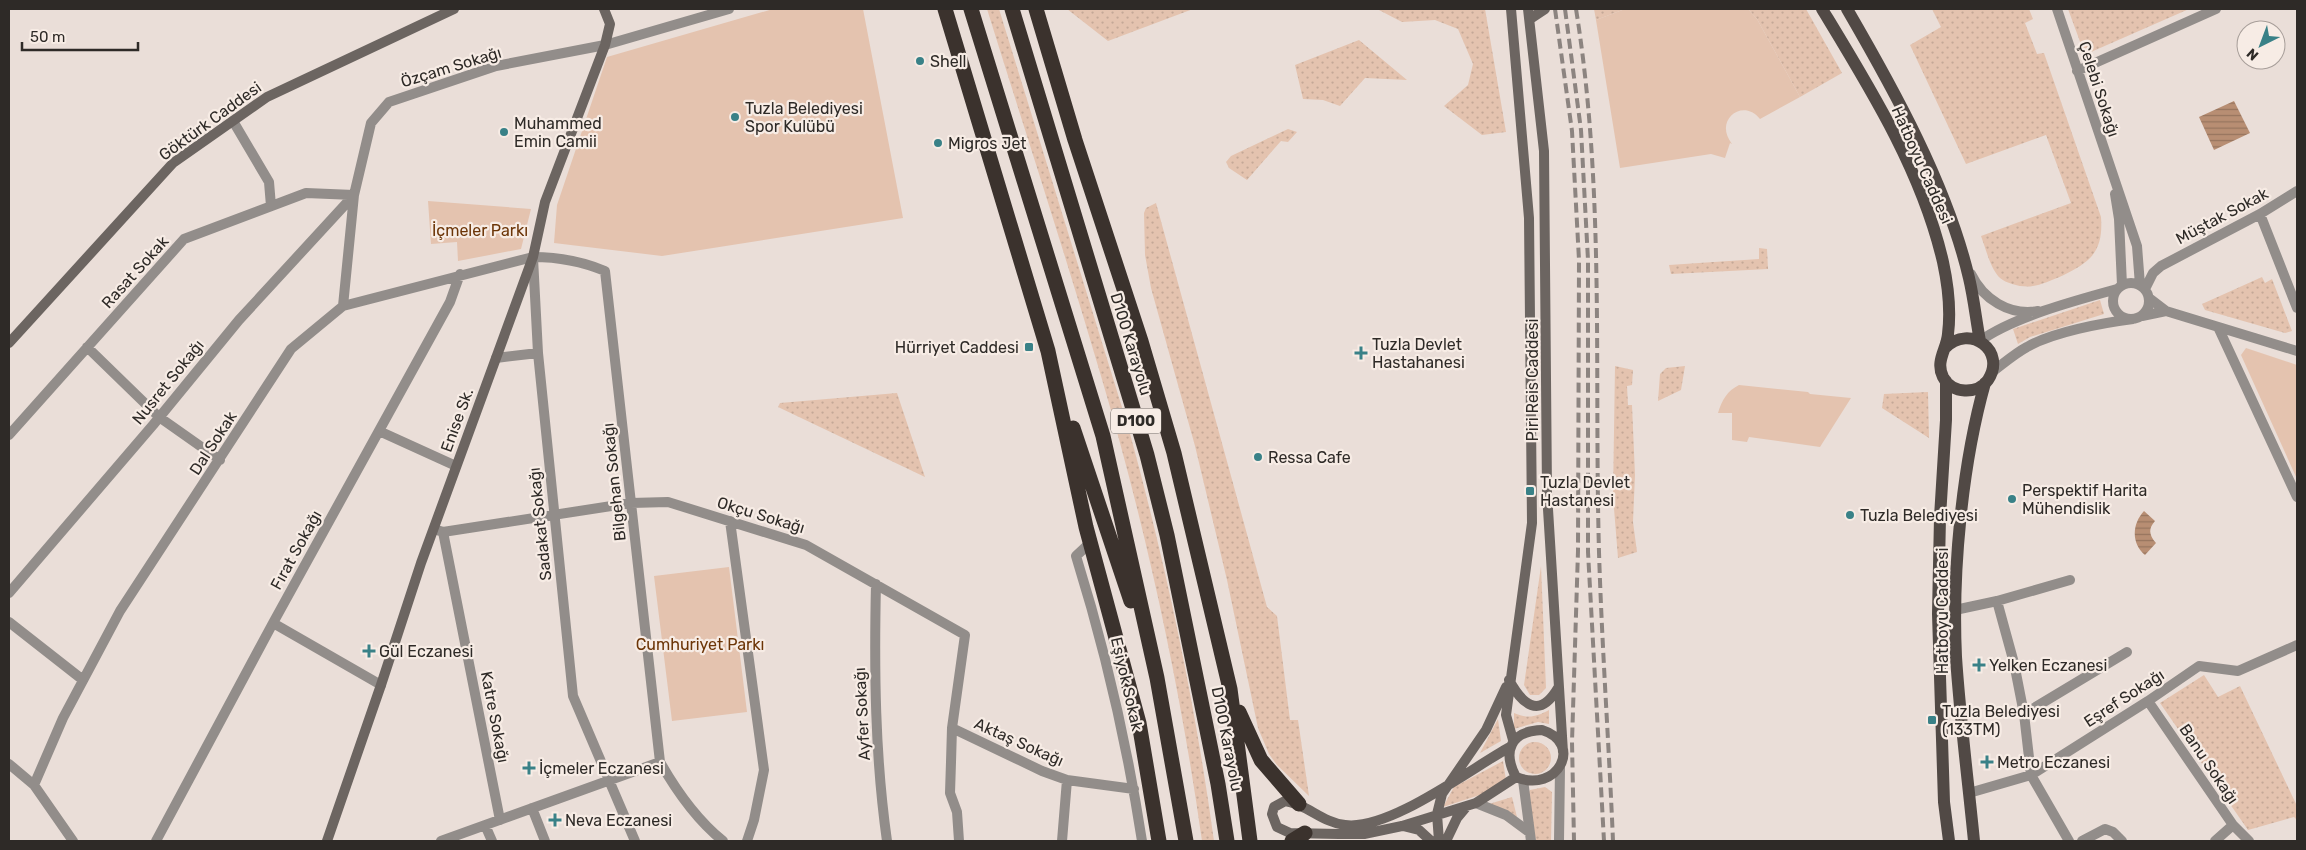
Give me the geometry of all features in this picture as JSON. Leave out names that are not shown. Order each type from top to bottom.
[{"type":"highway","points":[[945,9],[1048,351],[1157,678]]},
{"type":"highway","name":"D100","points":[[971,9],[1102,436],[1157,678],[1186,841]]},
{"type":"highway","name":"D100 Karayolu","points":[[1012,9],[1147,455],[1165,526],[1218,784],[1227,841]]},
{"type":"highway","points":[[1036,9],[1074,140],[1141,341],[1174,454],[1230,689],[1250,841]]},
{"type":"highway","points":[[1048,351],[1091,542],[1139,723],[1159,841]]},
{"type":"highway","points":[[1230,689],[1249,738],[1261,760],[1299,804]]},
{"type":"highway","points":[[1292,841],[1305,833]]},
{"type":"main road","name":"Hatboyu Caddesi","points":[[1822,9],[1891,128],[1931,220],[1943,262],[1948,292],[1948,336],[1940,361],[1940,370],[1946,381],[1946,420],[1940,517],[1938,614],[1944,802],[1949,841]]},
{"type":"main road","name":"Hatboyu Caddesi","points":[[1846,9],[1903,109],[1933,176],[1963,258],[1980,341],[1991,354],[1993,363],[1974,427],[1961,519],[1955,610],[1959,690],[1974,841]]},
{"type":"main road","points":[[1945,348],[1957,339],[1965,337],[1980,341]]},
{"type":"main road","points":[[1946,381],[1952,387],[1969,390],[1988,378]]},
{"type":"street","name":"Göktürk Caddesi","points":[[9,343],[173,163],[267,97],[454,9]]},
{"type":"street","name":"Enise Sk.","points":[[327,841],[382,684],[421,563],[438,530],[456,466],[533,257],[545,202],[605,45],[610,24],[604,9]]},
{"type":"street","name":"Özçam Sokağı","points":[[343,306],[354,195],[371,123],[389,102],[496,66],[605,45],[728,9]]},
{"type":"street","points":[[1513,10],[1529,14],[1545,9]]},
{"type":"street","name":"Çelebi Sokağı","points":[[2057,9],[2113,178]]},
{"type":"street","points":[[2077,71],[2216,9]]},
{"type":"street","name":"Piri Reis Caddesi","points":[[1509,680],[1532,523],[1528,218],[1513,10]]},
{"type":"street","name":"Piri Reis Caddesi","points":[[1529,14],[1544,151],[1547,493],[1563,752]]},
{"type":"street","points":[[233,121],[269,182],[271,206]]},
{"type":"street","points":[[2113,178],[2138,246],[2148,309],[2136,318],[2121,316],[2114,306],[2114,294],[2119,287],[2119,219],[2113,178]]},
{"type":"street","name":"Müştak Sokak","points":[[2145,291],[2153,273],[2161,266],[2260,214],[2297,190]]},
{"type":"street","name":"Rasat Sokak","points":[[9,435],[184,239],[306,192],[354,195]]},
{"type":"street","name":"Nusret Sokağı","points":[[9,593],[159,417],[238,320],[354,195]]},
{"type":"street","points":[[2260,214],[2297,308]]},
{"type":"street","name":"Dal Sokak","points":[[34,785],[63,718],[120,611],[292,349],[343,306],[460,274],[533,257]]},
{"type":"street","name":"Sadakat Sokağı","points":[[533,257],[538,353],[572,696],[610,780],[634,841]]},
{"type":"street","name":"Bilgehan Sokağı","points":[[533,257],[557,257],[583,262],[605,271],[660,762]]},
{"type":"street","points":[[1963,258],[1974,281],[1984,294],[1996,303],[2012,310],[2030,312],[2054,308]]},
{"type":"street","name":"Fırat Sokağı","points":[[156,841],[273,623],[450,302],[460,274]]},
{"type":"street","points":[[1980,341],[2003,327],[2119,287],[2128,282],[2145,291],[2166,310],[2297,351]]},
{"type":"street","points":[[1988,378],[2027,347],[2044,339],[2166,310]]},
{"type":"street","points":[[2218,327],[2297,497]]},
{"type":"street","points":[[88,347],[159,417],[220,460]]},
{"type":"street","points":[[496,358],[538,353]]},
{"type":"street","points":[[379,431],[456,466]]},
{"type":"street","name":"Okçu Sokağı","points":[[438,530],[631,503],[668,502],[806,545],[965,635],[952,728]]},
{"type":"street","points":[[730,520],[764,770],[754,820],[747,841]]},
{"type":"street","name":"Katre Sokağı","points":[[438,530],[500,820]]},
{"type":"street","name":"Eşiyok Sokak","points":[[1091,542],[1076,556],[1098,626],[1134,789],[1142,841]]},
{"type":"street","points":[[1955,610],[1997,601],[2070,580]]},
{"type":"street","name":"Ayfer Sokağı","points":[[876,584],[874,657],[876,714],[887,841]]},
{"type":"street","points":[[1997,601],[2014,663],[2024,714],[2031,776],[2069,841]]},
{"type":"street","points":[[9,622],[83,680]]},
{"type":"street","points":[[273,623],[382,684]]},
{"type":"street","name":"Eşref Sokağı","points":[[1969,793],[2031,776],[2199,666],[2238,671],[2297,645]]},
{"type":"street","points":[[2024,714],[2127,652]]},
{"type":"street","points":[[1509,680],[1524,702],[1534,706],[1552,698],[1558,688]]},
{"type":"street","points":[[1509,680],[1506,715],[1512,743],[1509,759],[1520,778],[1530,837]]},
{"type":"street","points":[[1439,841],[1438,803],[1447,784],[1486,730],[1509,680]]},
{"type":"street","name":"Banu Sokağı","points":[[2148,701],[2232,825],[2249,841]]},
{"type":"street","points":[[952,728],[950,793],[957,812],[959,841]]},
{"type":"street","name":"Aktaş Sokağı","points":[[952,728],[1042,771],[1066,780],[1134,789]]},
{"type":"street","points":[[1560,768],[1548,778],[1531,782],[1520,778],[1472,804],[1402,826],[1364,834],[1284,831],[1278,827],[1272,814],[1274,807],[1280,802],[1285,801],[1299,804],[1330,821],[1348,825],[1363,825],[1377,822],[1411,806],[1534,730],[1542,730],[1556,738],[1563,752],[1560,768],[1560,841]]},
{"type":"street","points":[[441,841],[660,762],[674,786],[709,830],[723,841]]},
{"type":"street","points":[[9,764],[34,785],[73,841]]},
{"type":"street","points":[[1062,841],[1066,780]]},
{"type":"street","points":[[1472,804],[1506,815],[1530,837]]},
{"type":"street","points":[[1446,841],[1457,818],[1472,804]]},
{"type":"street","points":[[532,808],[545,841]]},
{"type":"street","points":[[486,825],[492,841]]},
{"type":"street","points":[[2215,841],[2232,825]]},
{"type":"street","points":[[1402,826],[1419,830],[1431,841]]},
{"type":"street","points":[[2082,841],[2105,828],[2113,832],[2122,841]]},
{"type":"green space","name":"Tuzla Belediyesi Spor Kulübü","points":[[773,9],[863,9],[903,218],[662,256],[554,243],[557,205],[607,57]]},
{"type":"green space","points":[[987,9],[999,9],[1129,430],[1167,583],[1189,685],[1214,841],[1202,841],[1172,665],[1133,491],[1101,376]]},
{"type":"green space","points":[[1067,9],[1193,9],[1108,41]]},
{"type":"green space","points":[[1377,9],[1485,9],[1506,132],[1482,135],[1444,106],[1468,85],[1473,64],[1458,29],[1435,20],[1402,22]]},
{"type":"green space","points":[[1594,9],[1625,9],[1596,20]]},
{"type":"green space","points":[[1625,9],[1748,9],[1757,19],[1800,97],[1760,119],[1746,110],[1733,114],[1728,120],[1726,127],[1727,135],[1732,144],[1730,143],[1725,158],[1711,154],[1620,168],[1596,20]]},
{"type":"green space","points":[[1748,9],[1806,9],[1842,73],[1800,97],[1757,19]]},
{"type":"green space","points":[[1932,9],[2029,9],[2033,19],[2025,23],[2037,54],[2044,53],[2101,217],[2101,233],[2094,253],[2086,261],[2064,275],[2033,286],[2020,286],[2003,280],[1994,269],[1981,236],[2071,203],[2046,135],[1966,164],[1910,45],[1941,27]]},
{"type":"green space","points":[[2068,9],[2189,9],[2091,52],[2082,47]]},
{"type":"green space","points":[[1359,40],[1407,80],[1365,78],[1340,106],[1323,100],[1303,99],[1295,65]]},
{"type":"green space","points":[[1288,129],[1297,132],[1288,142],[1281,141],[1247,180],[1229,168],[1226,162],[1231,156]]},
{"type":"green space","name":"İçmeler Parkı","points":[[428,201],[531,209],[521,249],[458,261],[457,242],[431,244]]},
{"type":"green space","points":[[1156,203],[1267,607],[1277,616],[1290,720],[1298,720],[1309,796],[1277,765],[1269,754],[1258,728],[1227,580],[1195,446],[1151,288],[1145,255],[1144,213],[1146,208]]},
{"type":"green space","points":[[1759,248],[1767,249],[1768,269],[1671,274],[1669,265],[1759,259]]},
{"type":"green space","points":[[2262,277],[2265,283],[2272,279],[2292,331],[2285,333],[2205,310],[2202,304]]},
{"type":"green space","points":[[2100,300],[2104,314],[2030,337],[2018,344],[2013,329]]},
{"type":"green space","points":[[2246,348],[2297,365],[2297,479],[2241,355]]},
{"type":"green space","points":[[1615,366],[1633,370],[1632,385],[1627,386],[1628,405],[1632,405],[1635,475],[1633,522],[1637,552],[1618,558],[1613,496]]},
{"type":"green space","points":[[1685,366],[1681,390],[1658,401],[1660,374],[1666,368]]},
{"type":"green space","points":[[1739,385],[1851,398],[1820,447],[1749,437],[1747,442],[1732,440],[1732,413],[1718,413],[1725,396]]},
{"type":"green space","points":[[1928,392],[1929,438],[1882,408],[1884,394]]},
{"type":"green space","points":[[897,393],[925,477],[778,407],[780,403]]},
{"type":"green space","points":[[1541,566],[1546,688],[1539,695],[1530,695],[1524,685]]},
{"type":"green space","name":"Cumhuriyet Parkı","points":[[729,567],[747,712],[672,721],[654,576]]},
{"type":"green space","points":[[2204,675],[2218,697],[2240,686],[2297,806],[2297,820],[2294,817],[2248,830],[2160,703]]},
{"type":"green space","points":[[1549,710],[1549,724],[1538,722],[1514,729],[1514,713],[1532,716]]},
{"type":"green space","points":[[1498,719],[1501,741],[1480,753]]},
{"type":"green space","points":[[1535,742],[1547,746],[1551,758],[1547,770],[1535,774],[1523,770],[1519,758],[1523,746]]},
{"type":"green space","points":[[1503,761],[1507,786],[1443,807],[1454,787]]},
{"type":"green space","points":[[1545,787],[1552,792],[1551,841],[1536,841],[1527,796],[1530,790]]},
{"type":"green space","points":[[1512,797],[1517,817],[1489,804]]},
{"type":"shaded area","points":[[2234,101],[2250,133],[2214,150],[2199,117]]},
{"type":"shaded area","points":[[2144,511],[2155,521],[2150,532],[2156,543],[2145,555],[2140,550],[2135,539],[2135,527]]},
{"type":"railway","points":[[1555,9],[1572,131],[1579,260],[1578,551],[1572,742],[1574,841]]},
{"type":"railway","points":[[1565,9],[1581,130],[1588,260],[1588,552],[1604,841]]},
{"type":"railway","points":[[1576,9],[1585,77],[1595,212],[1599,552],[1613,841]]},
{"type":"place","name":"Shell","points":[[920,61]]},
{"type":"place","name":"Tuzla Belediyesi Spor Kulübü","points":[[735,117]]},
{"type":"place","name":"Muhammed Emin Camii","points":[[504,132]]},
{"type":"place","name":"Migros Jet","points":[[938,143]]},
{"type":"place","name":"Hürriyet Caddesi","points":[[1029,347]]},
{"type":"place","name":"Tuzla Devlet Hastahanesi","points":[[1361,353]]},
{"type":"place","name":"Ressa Cafe","points":[[1258,457]]},
{"type":"place","name":"Tuzla Devlet Hastanesi","points":[[1530,491]]},
{"type":"place","name":"Perspektif Harita Mühendislik","points":[[2012,499]]},
{"type":"place","name":"Tuzla Belediyesi","points":[[1850,515]]},
{"type":"place","name":"Gül Eczanesi","points":[[369,651]]},
{"type":"place","name":"Yelken Eczanesi","points":[[1979,665]]},
{"type":"place","name":"Tuzla Belediyesi (133TM)","points":[[1932,720]]},
{"type":"place","name":"Metro Eczanesi","points":[[1987,762]]},
{"type":"place","name":"İçmeler Eczanesi","points":[[529,768]]},
{"type":"place","name":"Neva Eczanesi","points":[[555,820]]}]
